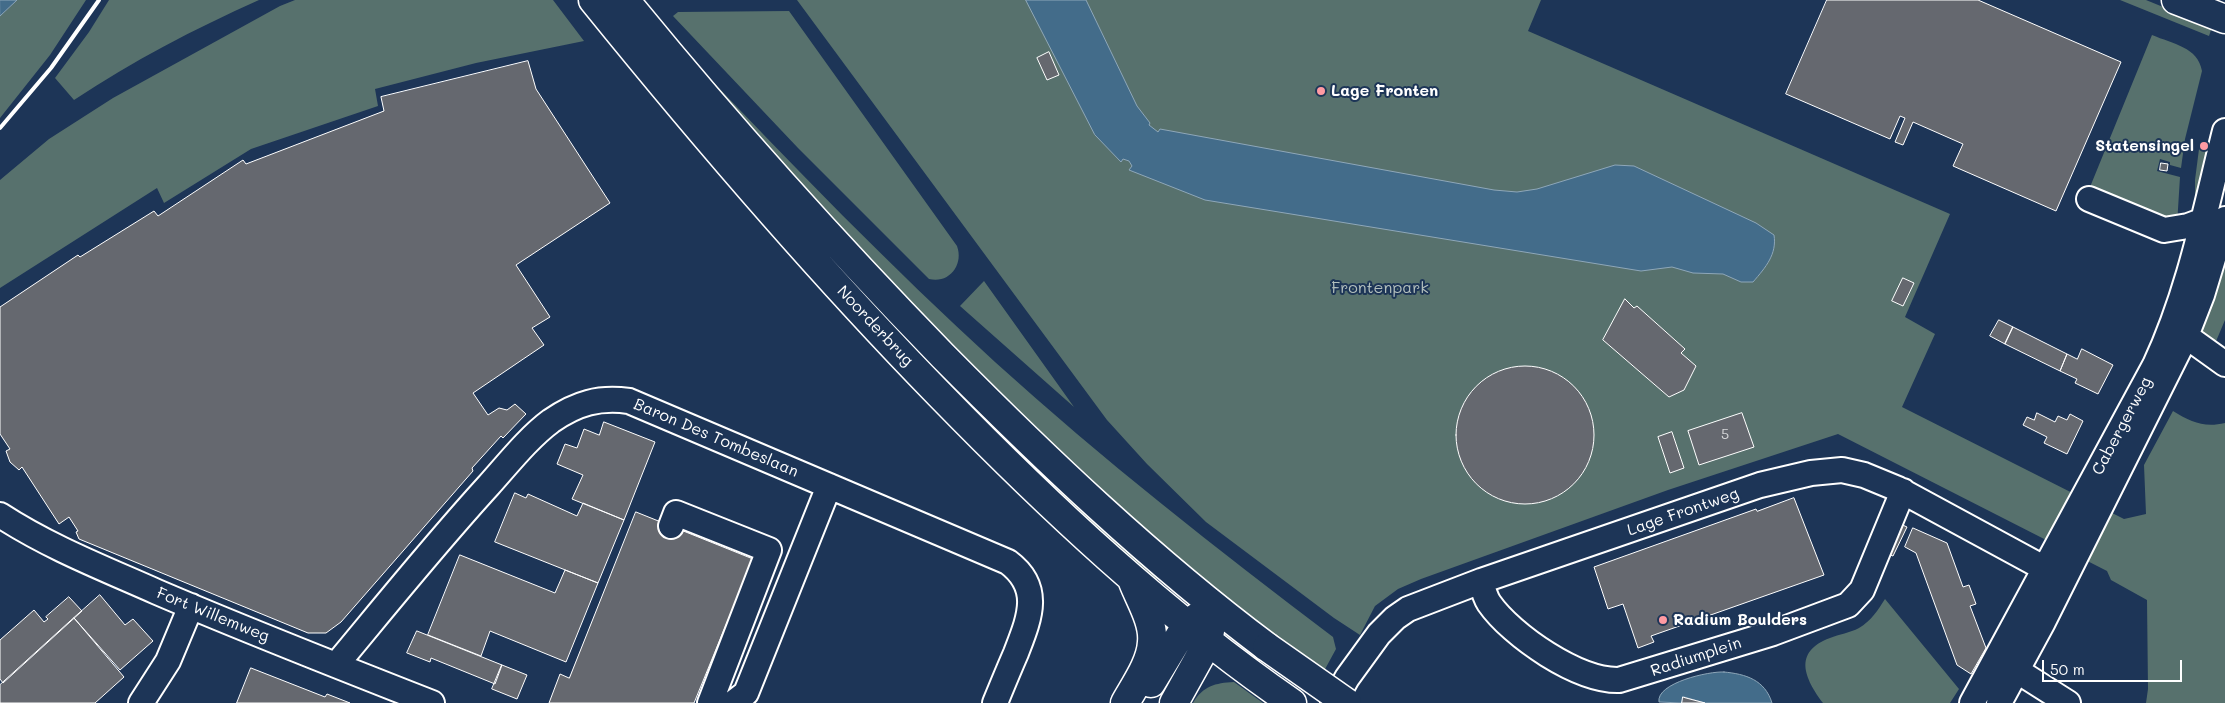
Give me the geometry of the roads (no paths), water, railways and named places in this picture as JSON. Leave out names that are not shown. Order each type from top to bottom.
[{"type":"main road","name":"Noorderbrug","points":[[593,0],[747,185],[894,348],[1021,479],[1131,578],[1208,642],[1292,703]]},
{"type":"main road","name":"Noorderbrug","points":[[625,0],[757,158],[921,333],[1045,456],[1213,606],[1267,647],[1347,703]]},
{"type":"main road","points":[[2176,0],[2225,19]]},
{"type":"main road","points":[[1125,703],[1145,664],[1152,642],[1147,618],[1131,578]]},
{"type":"main road","points":[[1139,703],[1187,624],[1213,606]]},
{"type":"main road","points":[[1174,703],[1208,642],[1213,606]]},
{"type":"street","name":"Cabergerweg","points":[[1999,703],[2017,671],[2054,574],[2066,550],[2186,336],[2202,295],[2215,219],[2225,131]]},
{"type":"street","points":[[2089,199],[2164,230],[2215,219]]},
{"type":"street","name":"Cabergerweg","points":[[2092,502],[2172,328],[2215,219]]},
{"type":"street","points":[[2186,336],[2225,364]]},
{"type":"street","name":"Baron Des Tombeslaan","points":[[336,665],[448,530],[512,460],[550,422],[586,403],[608,398],[630,401],[1008,562],[1023,577],[1028,589],[1030,614],[995,703]]},
{"type":"street","name":"Lage Frontweg","points":[[1333,703],[1368,647],[1395,618],[1425,602],[1481,581],[1784,478],[1842,470],[1864,475],[1903,491],[2054,574]]},
{"type":"street","points":[[733,703],[746,693],[835,489]]},
{"type":"street","points":[[756,703],[835,489]]},
{"type":"street","name":"Radiumplein","points":[[1481,581],[1489,602],[1506,621],[1563,664],[1594,678],[1613,680],[1630,678],[1773,633],[1848,605],[1862,590],[1903,491]]},
{"type":"street","points":[[671,526],[676,513],[769,550],[710,703]]},
{"type":"street","name":"Fort Willemweg","points":[[0,514],[33,536],[66,552],[191,606],[432,703]]},
{"type":"street","name":"Cabergerweg","points":[[1972,703],[1997,659],[2054,574]]},
{"type":"street","points":[[141,703],[168,661],[191,606]]},
{"type":"street","points":[[1997,659],[2068,703]]},
{"type":"water","points":[[0,0],[17,0],[0,16]]},
{"type":"water","points":[[1026,0],[1086,0],[1137,106],[1150,123],[1149,125],[1158,132],[1160,129],[1494,190],[1517,192],[1537,189],[1615,165],[1634,166],[1756,223],[1774,235],[1772,254],[1766,266],[1753,282],[1741,282],[1723,274],[1693,273],[1672,267],[1641,271],[1205,200],[1129,170],[1132,166],[1129,161],[1123,159],[1121,162],[1095,135]]},
{"type":"water","points":[[1724,672],[1740,674],[1754,680],[1765,689],[1772,703],[1705,703],[1684,697],[1682,703],[1659,702],[1660,695],[1674,684],[1696,676]]},
{"type":"railway","points":[[0,128],[51,68],[99,0]]},
{"type":"place","name":"Lage Fronten","points":[[1321,91]]},
{"type":"place","name":"Statensingel","points":[[2204,146]]},
{"type":"place","name":"Radium Boulders","points":[[1663,620]]},
{"type":"park label","name":"Frontenpark","points":[[1380,288]]}]
